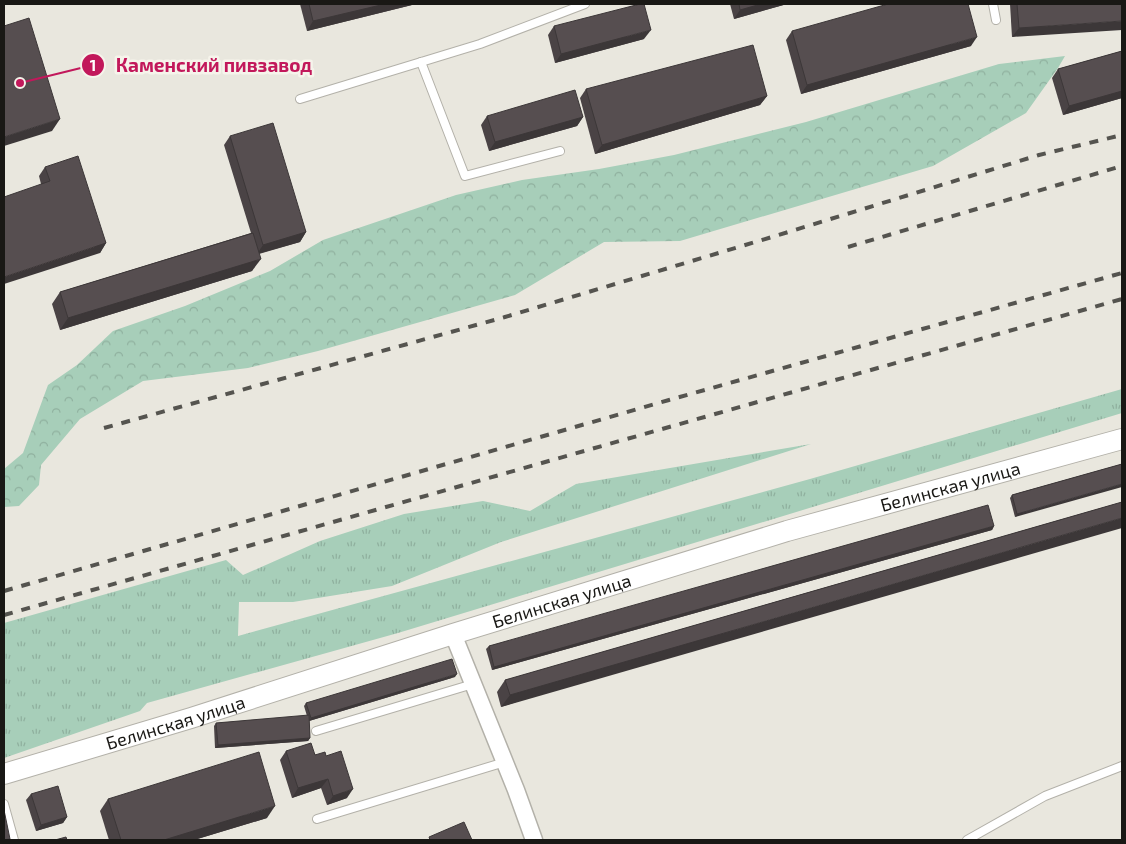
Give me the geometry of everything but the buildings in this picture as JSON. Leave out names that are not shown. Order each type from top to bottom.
[{"type":"street","name":"Белинская улица","points":[[4,774],[191,718],[452,634],[787,531],[1122,438]]},
{"type":"street","points":[[452,634],[505,762],[534,840]]},
{"type":"lane","points":[[300,99],[480,44],[585,4]]},
{"type":"lane","points":[[993,4],[996,20]]},
{"type":"lane","points":[[421,62],[465,176],[560,151]]},
{"type":"lane","points":[[316,731],[473,684]]},
{"type":"lane","points":[[317,819],[505,762]]},
{"type":"lane","points":[[967,840],[1045,796],[1122,766]]},
{"type":"lane","points":[[4,804],[14,840]]},
{"type":"green space","points":[[1065,56],[1026,113],[933,166],[680,241],[604,242],[515,295],[318,351],[248,368],[143,381],[80,419],[41,465],[39,485],[19,506],[4,507],[4,469],[23,453],[48,385],[77,365],[113,331],[185,306],[270,271],[323,240],[456,195],[522,180],[599,169],[674,155],[806,122],[999,64]]},
{"type":"green space","points":[[1122,389],[1122,413],[398,633],[147,703],[140,711],[4,758],[4,623],[226,560],[243,575],[320,541],[404,514],[483,501],[530,511],[576,484],[811,444],[501,542],[392,586],[293,602],[239,602],[238,636],[810,479]]},
{"type":"railway","points":[[104,428],[505,317],[1039,155],[1122,135]]},
{"type":"railway","points":[[848,247],[1122,166]]},
{"type":"railway","points":[[4,591],[669,400],[1122,273]]},
{"type":"railway","points":[[4,615],[1122,299]]},
{"type":"place","name":"Каменский пивзавод","points":[[20,83]]}]
